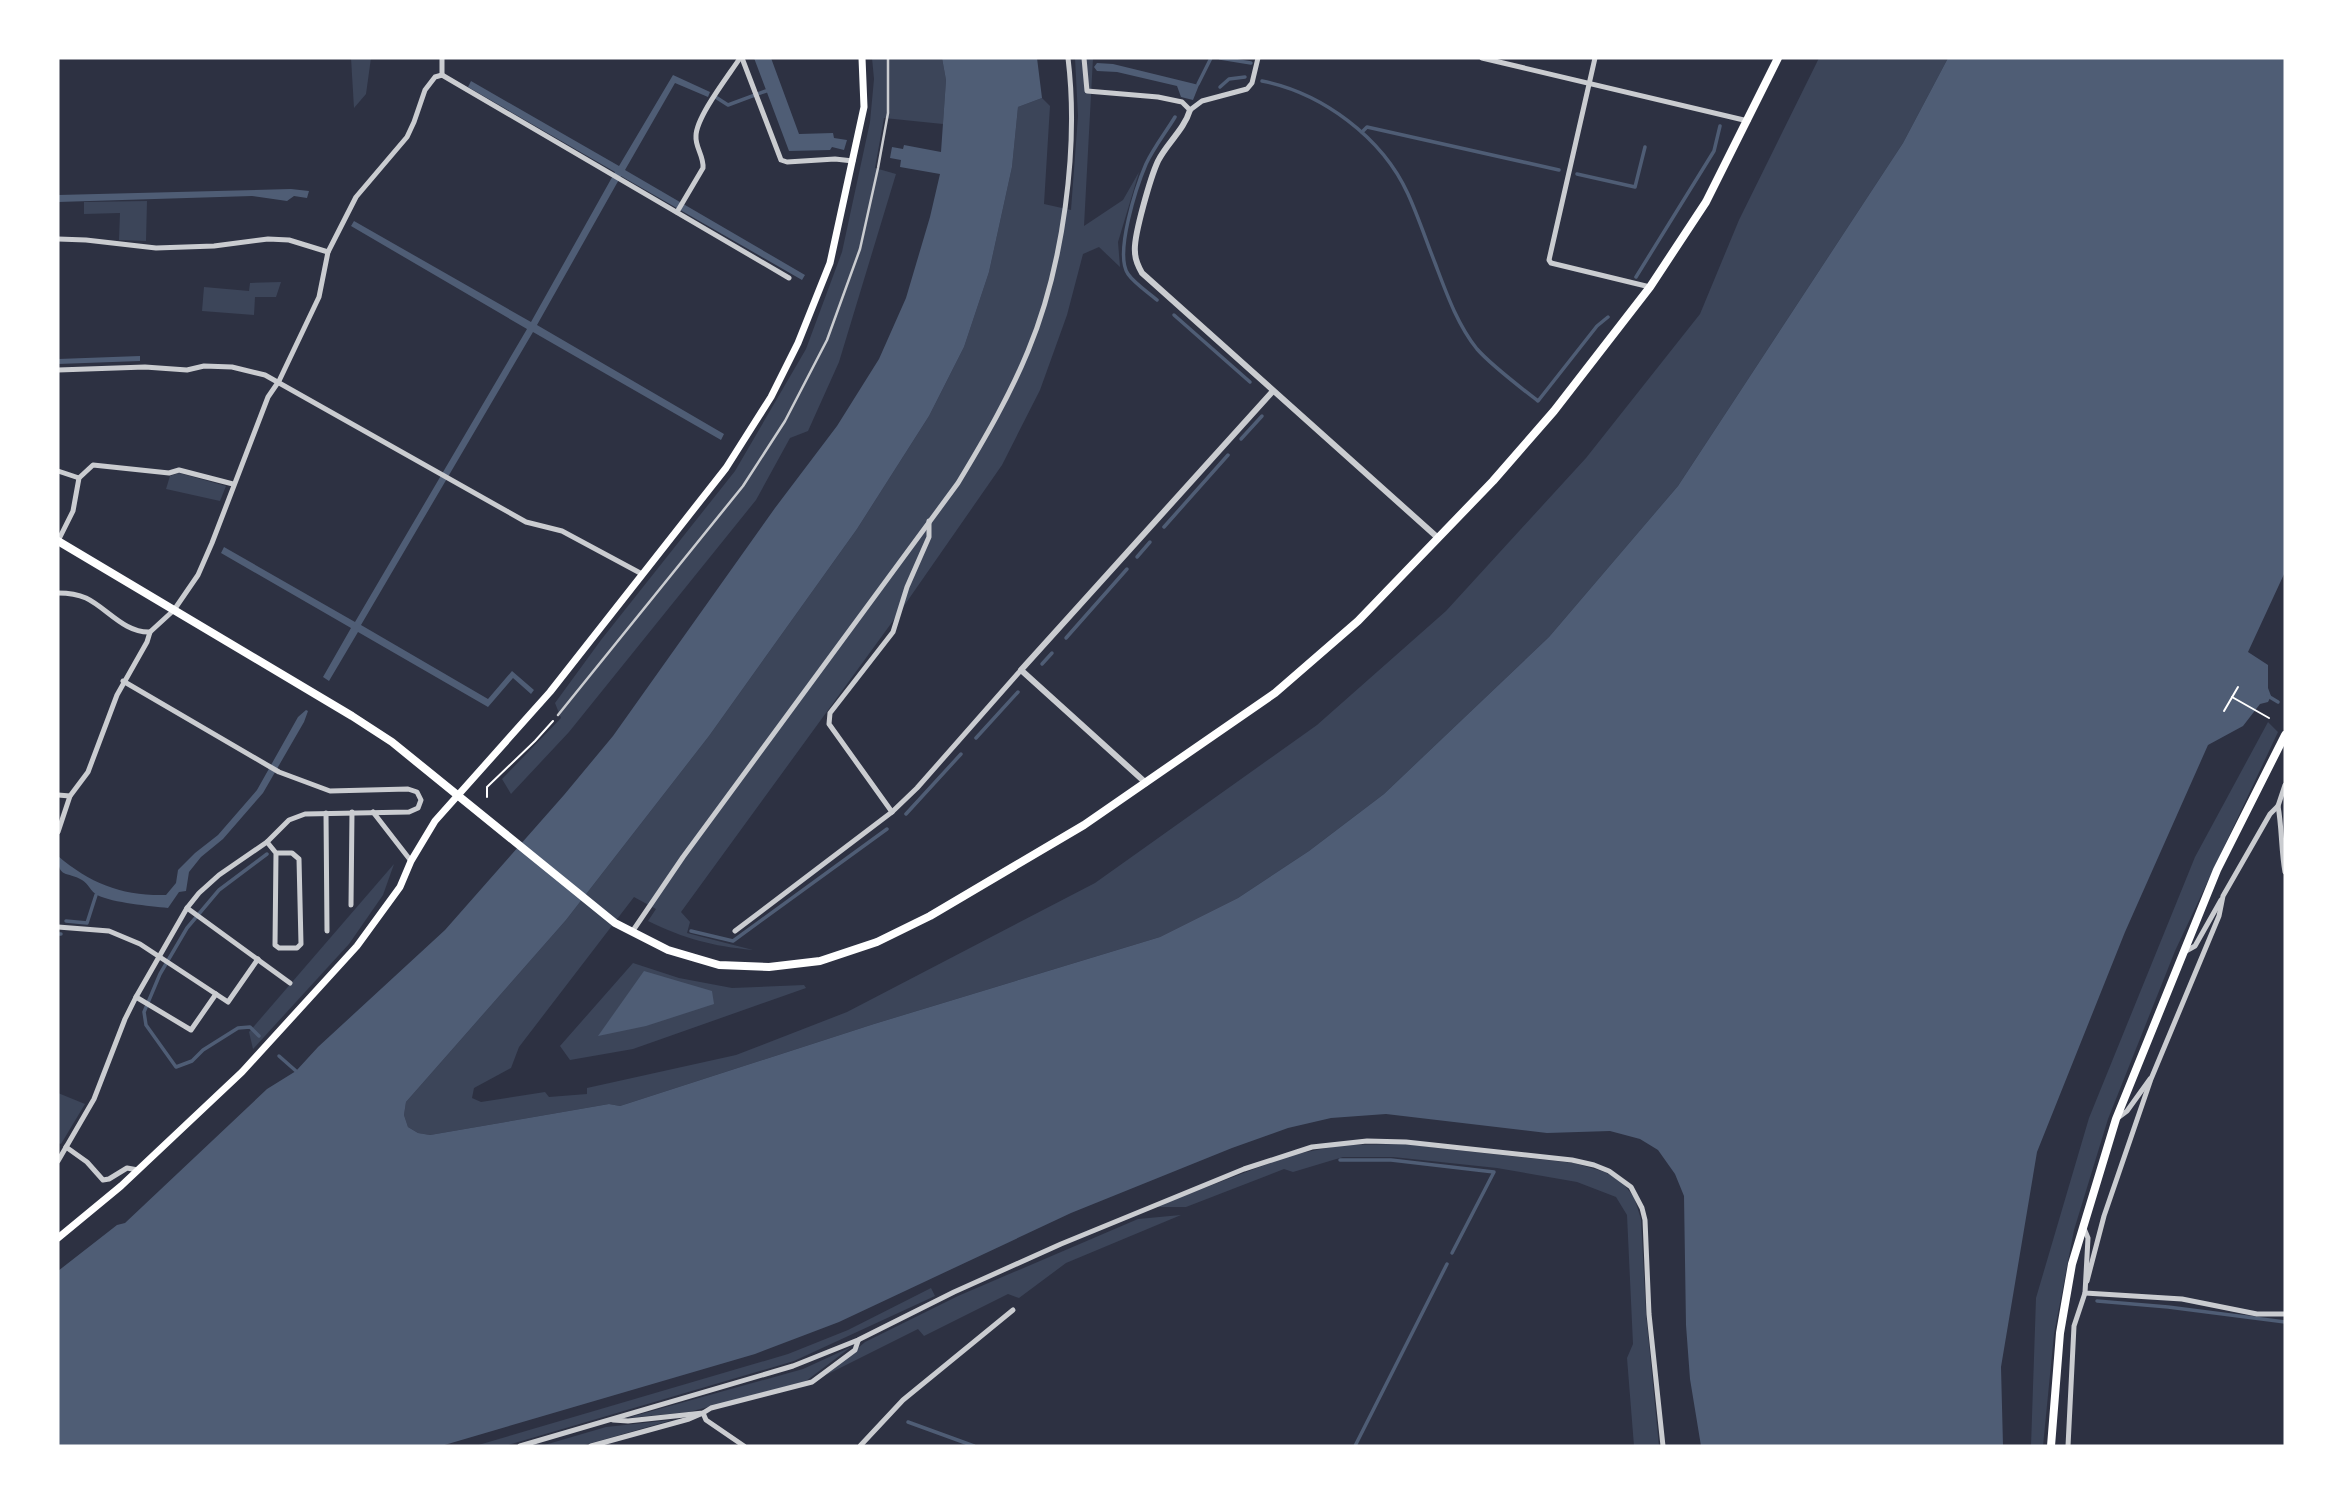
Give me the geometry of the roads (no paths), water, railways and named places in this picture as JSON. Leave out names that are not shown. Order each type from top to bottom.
[{"type":"main road","points":[[58,1238],[138,1170],[242,1072],[357,946],[400,887],[411,861],[435,821],[550,692],[726,468],[771,397],[798,343],[830,263],[864,107],[862,58]]},
{"type":"main road","points":[[58,541],[392,742],[615,923],[668,950],[719,965],[769,967],[820,961],[877,942],[930,916],[1084,825],[1275,693],[1358,621],[1493,481],[1554,411],[1650,287],[1706,202],[1779,58]]},
{"type":"main road","points":[[2052,1446],[2060,1333],[2072,1264],[2116,1119],[2217,870],[2285,735]]},
{"type":"street","points":[[442,75],[443,58]]},
{"type":"street","points":[[677,211],[703,168],[704,162],[695,140],[696,130],[711,102],[741,58]]},
{"type":"street","points":[[741,58],[781,160],[853,161]]},
{"type":"street","points":[[632,932],[682,857],[958,483],[989,433],[1028,351],[1051,279],[1066,194],[1071,112],[1068,58]]},
{"type":"street","points":[[1084,58],[1087,91],[1158,97],[1182,102],[1190,110]]},
{"type":"street","points":[[1258,58],[1252,83],[1247,89],[1202,101],[1190,110],[1187,119],[1158,161],[1136,235],[1134,250],[1137,263],[1142,273],[1437,537]]},
{"type":"street","points":[[1482,58],[1748,121]]},
{"type":"street","points":[[1595,58],[1549,260],[1551,263],[1650,287]]},
{"type":"street","points":[[58,832],[70,796],[88,772],[123,681],[147,642],[150,632],[174,610],[198,575],[268,397],[279,381],[319,297],[328,252],[356,197],[407,137],[425,90],[435,77],[442,75],[789,278]]},
{"type":"street","points":[[58,239],[156,248],[214,246],[268,239],[289,240],[328,252]]},
{"type":"street","points":[[58,370],[145,367],[187,370],[218,366],[254,372],[279,381],[526,522],[562,531],[642,574]]},
{"type":"street","points":[[735,931],[892,812],[917,788],[1273,391]]},
{"type":"street","points":[[58,541],[74,511],[79,478],[93,465],[169,473],[178,470],[233,485]]},
{"type":"street","points":[[58,471],[79,478]]},
{"type":"street","points":[[892,812],[829,724],[830,713],[893,632],[907,587],[929,537],[929,521]]},
{"type":"street","points":[[58,593],[86,598],[122,623],[140,632],[150,632]]},
{"type":"street","points":[[1021,670],[1146,783]]},
{"type":"street","points":[[58,1161],[94,1099],[136,997],[164,959],[187,908],[199,893],[219,875],[267,842],[289,820],[305,814],[409,812],[418,808],[421,800],[417,792],[408,789],[330,791],[279,772],[123,681]]},
{"type":"street","points":[[2183,953],[2195,946],[2277,806],[2285,785]]},
{"type":"street","points":[[58,795],[70,796]]},
{"type":"street","points":[[2277,806],[2285,872]]},
{"type":"street","points":[[351,905],[352,812]]},
{"type":"street","points":[[373,812],[411,861]]},
{"type":"street","points":[[326,813],[327,931]]},
{"type":"street","points":[[267,842],[276,853],[275,945],[279,948],[297,948],[301,944],[299,859],[292,853],[276,853]]},
{"type":"street","points":[[2068,1446],[2074,1326],[2121,1163],[2151,1079],[2219,916],[2223,896]]},
{"type":"street","points":[[187,908],[290,983]]},
{"type":"street","points":[[58,927],[109,931],[140,944],[228,1002],[258,959]]},
{"type":"street","points":[[136,997],[191,1030],[216,994]]},
{"type":"street","points":[[2116,1119],[2127,1111],[2151,1079]]},
{"type":"street","points":[[520,1446],[793,1366],[858,1340],[954,1292],[1061,1244],[1244,1168],[1312,1147],[1357,1142],[1406,1142],[1572,1160],[1594,1165],[1631,1187],[1642,1208],[1647,1242],[1649,1314],[1663,1446]]},
{"type":"street","points":[[66,1147],[103,1180],[127,1168],[138,1170]]},
{"type":"street","points":[[2083,1226],[2088,1238],[2087,1280]]},
{"type":"street","points":[[2085,1293],[2182,1299],[2257,1314],[2285,1314]]},
{"type":"street","points":[[860,1446],[904,1400],[1013,1310]]},
{"type":"street","points":[[591,1446],[689,1419],[711,1408],[812,1382],[855,1350],[858,1340]]},
{"type":"street","points":[[610,1419],[628,1421],[703,1413]]},
{"type":"street","points":[[703,1413],[706,1420],[744,1446]]},
{"type":"lane","points":[[558,715],[743,486],[785,421],[827,340],[860,248],[878,168],[888,113],[888,58]]},
{"type":"waterway","points":[[1198,84],[1211,58]]},
{"type":"waterway","points":[[1220,58],[1251,63]]},
{"type":"waterway","points":[[1220,87],[1229,79],[1245,77]]},
{"type":"waterway","points":[[1262,81],[1284,87],[1328,107],[1366,136],[1383,154],[1408,194],[1448,296],[1470,339],[1490,362],[1538,401],[1597,326],[1608,317]]},
{"type":"waterway","points":[[714,96],[728,105],[766,91]]},
{"type":"waterway","points":[[1157,300],[1128,274],[1124,264],[1125,236],[1146,164],[1175,117]]},
{"type":"waterway","points":[[1636,277],[1714,151],[1720,126]]},
{"type":"waterway","points":[[1362,132],[1367,127],[1559,170]]},
{"type":"waterway","points":[[1577,174],[1635,187],[1645,147]]},
{"type":"waterway","points":[[1174,315],[1250,382]]},
{"type":"waterway","points":[[1241,439],[1262,416]]},
{"type":"waterway","points":[[1164,527],[1228,455]]},
{"type":"waterway","points":[[1137,557],[1150,542]]},
{"type":"waterway","points":[[1066,638],[1127,569]]},
{"type":"waterway","points":[[1042,664],[1052,653]]},
{"type":"waterway","points":[[976,738],[1018,692]]},
{"type":"waterway","points":[[2268,696],[2278,702]]},
{"type":"waterway","points":[[906,814],[961,754]]},
{"type":"waterway","points":[[691,931],[733,941],[887,829]]},
{"type":"waterway","points":[[259,1036],[250,1027],[238,1028],[203,1050],[192,1061],[176,1067],[146,1025],[144,1012],[160,974],[187,928],[219,890],[267,854]]},
{"type":"waterway","points":[[66,921],[87,923],[96,895]]},
{"type":"waterway","points":[[279,1056],[296,1071]]},
{"type":"waterway","points":[[1340,1160],[1391,1160],[1494,1172],[1452,1253]]},
{"type":"waterway","points":[[1355,1446],[1447,1264]]},
{"type":"waterway","points":[[2097,1301],[2285,1322]]},
{"type":"waterway","points":[[908,1422],[974,1446]]}]
